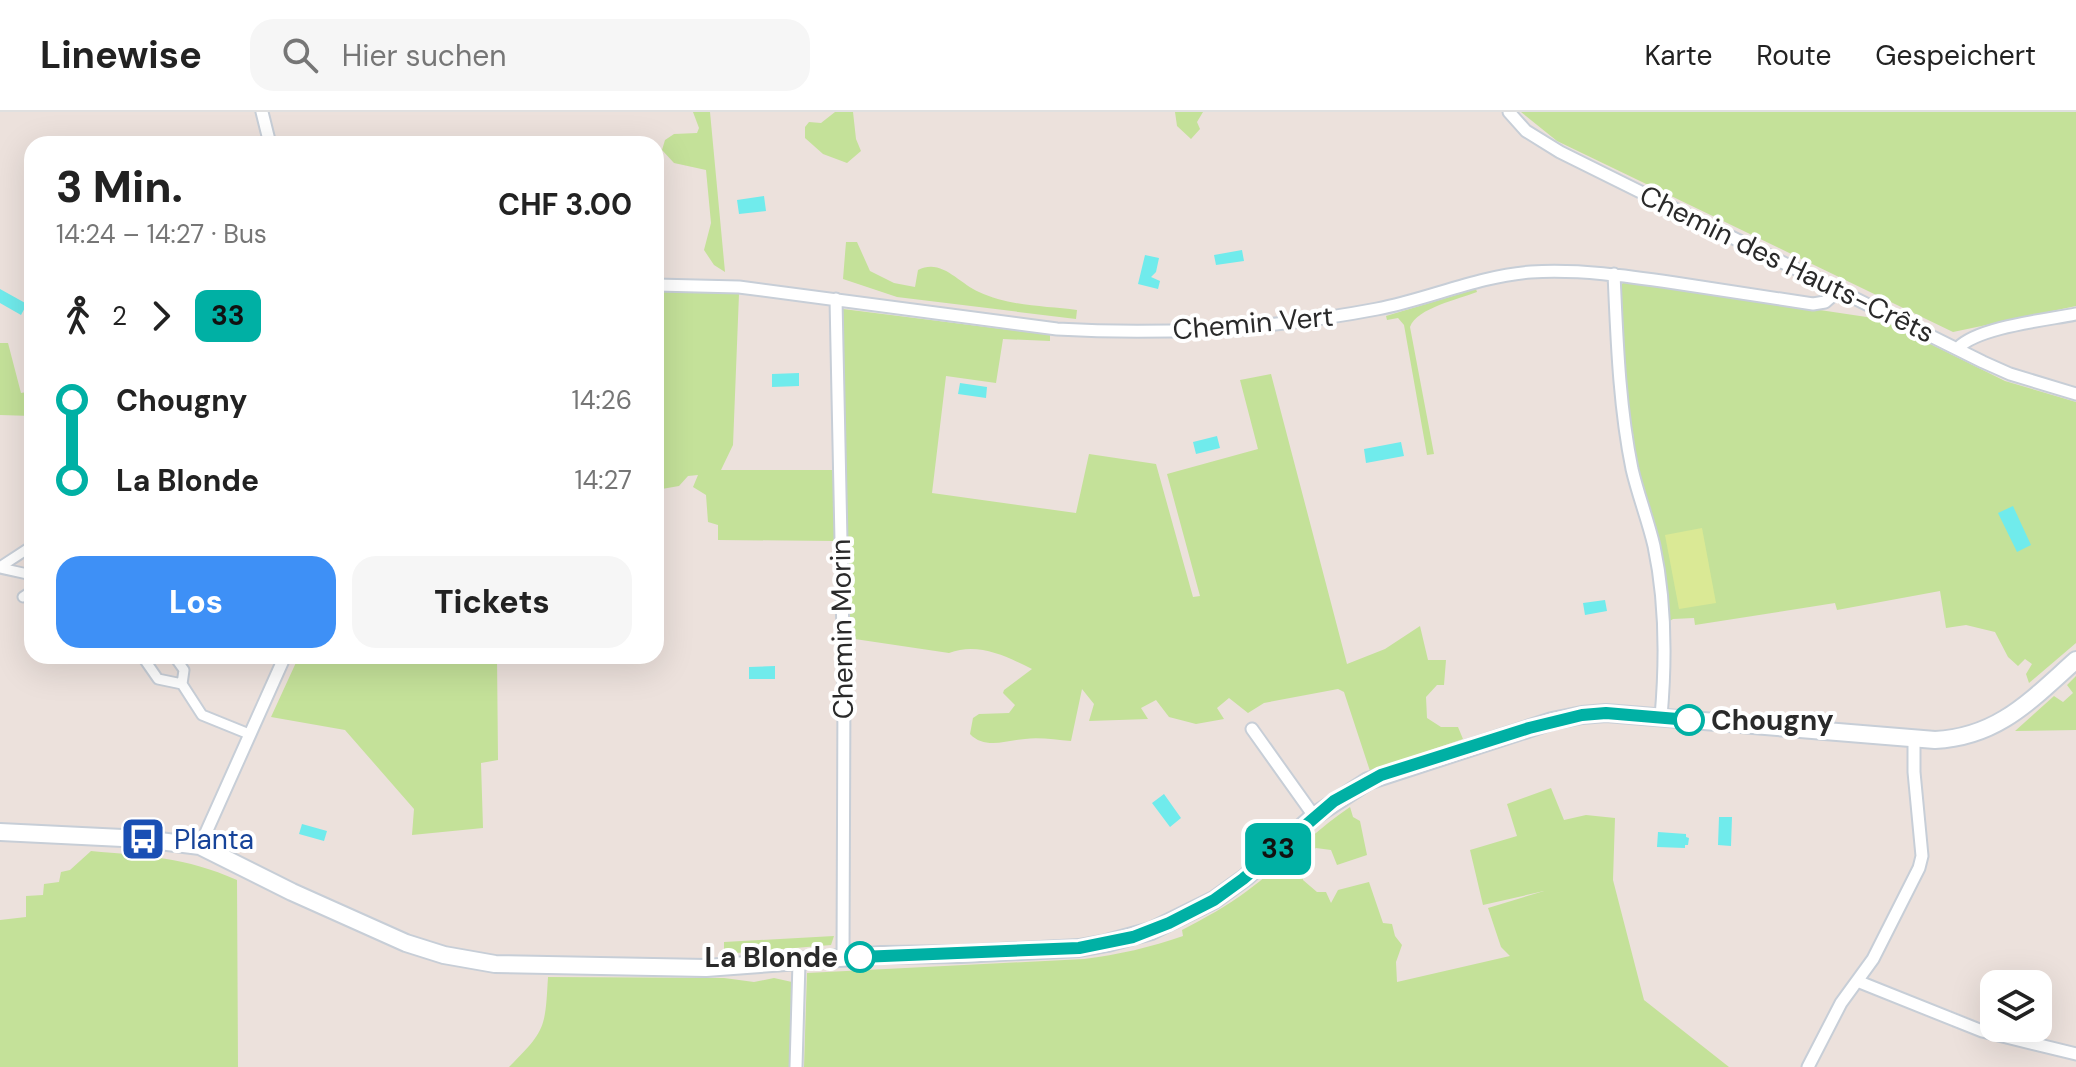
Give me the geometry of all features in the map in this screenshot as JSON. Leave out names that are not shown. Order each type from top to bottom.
[{"type":"main road","points":[[0,832],[143,839],[200,846],[292,892],[406,943],[464,960],[495,964],[706,968],[881,955],[1079,948],[1133,937],[1214,900],[1258,867],[1314,816],[1381,775],[1552,721],[1595,713],[1914,738],[1962,738],[1993,727],[2018,712],[2076,660]]},
{"type":"street","points":[[262,112],[268,136]]},
{"type":"street","name":"Chemin des Hauts-Crêts","points":[[1509,112],[1538,140],[2010,374],[2076,394]]},
{"type":"street","name":"Chemin Vert","points":[[664,285],[739,287],[1057,329],[1181,331],[1340,316],[1381,309],[1519,273],[1560,271],[1614,274],[1813,304],[1825,302],[1840,289]]},
{"type":"street","points":[[1614,274],[1624,422],[1661,592],[1664,656],[1661,717]]},
{"type":"street","name":"Chemin Morin","points":[[836,299],[844,686],[843,959]]},
{"type":"street","points":[[1958,348],[1979,334],[2076,314]]},
{"type":"street","points":[[0,568],[24,552]]},
{"type":"street","points":[[0,568],[24,573]]},
{"type":"street","points":[[148,664],[158,679],[182,684]]},
{"type":"street","points":[[180,664],[184,670],[182,684],[202,715],[249,734]]},
{"type":"street","points":[[200,846],[281,664]]},
{"type":"street","points":[[1252,729],[1314,816]]},
{"type":"street","points":[[1808,1067],[1841,1003],[1873,959],[1905,899],[1920,862],[1914,738]]},
{"type":"street","points":[[796,1067],[799,962]]},
{"type":"street","points":[[1857,981],[1982,1031],[2076,1054]]},
{"type":"green space","points":[[693,112],[710,112],[725,272],[714,265],[704,250],[711,223],[706,170],[674,163],[664,152],[665,140],[674,134],[697,133],[699,128]]},
{"type":"green space","points":[[835,112],[853,112],[856,139],[861,151],[847,163],[823,154],[805,138],[805,127],[809,122],[821,123]]},
{"type":"green space","points":[[1175,112],[1203,112],[1197,122],[1200,129],[1191,139],[1177,126]]},
{"type":"green space","points":[[1521,112],[2076,112],[2076,306],[1953,332],[1557,141]]},
{"type":"green space","points":[[846,242],[857,242],[870,271],[894,283],[915,287],[918,270],[935,267],[990,297],[1027,305],[1077,310],[1076,319],[897,297],[843,279]]},
{"type":"green space","points":[[1624,281],[1880,319],[2005,381],[2076,402],[2076,643],[2029,683],[2026,674],[2032,664],[2025,659],[2018,666],[2008,657],[1995,632],[1966,625],[1946,628],[1940,591],[1837,610],[1835,603],[1695,625],[1694,618],[1668,622],[1624,393],[1620,287]]},
{"type":"green space","points":[[1476,289],[1477,292],[1421,314],[1410,327],[1434,454],[1427,455],[1404,325],[1398,318],[1387,320],[1386,316]]},
{"type":"green space","points":[[664,290],[739,294],[733,445],[721,470],[835,470],[836,541],[718,540],[718,525],[708,522],[706,495],[693,487],[698,475],[688,476],[679,486],[664,489]]},
{"type":"green space","points":[[843,309],[1050,335],[1050,341],[1003,339],[996,383],[946,376],[932,493],[1076,513],[1089,454],[1156,464],[1193,597],[1200,596],[1167,474],[1258,449],[1240,380],[1271,374],[1347,664],[1385,649],[1420,626],[1428,660],[1446,660],[1444,685],[1437,685],[1426,697],[1427,718],[1441,727],[1458,727],[1463,739],[1370,771],[1344,692],[1338,689],[1264,703],[1248,713],[1229,698],[1217,708],[1224,719],[1196,724],[1169,717],[1156,700],[1141,708],[1148,719],[1089,721],[1094,704],[1082,689],[1071,741],[1036,738],[989,743],[976,739],[970,734],[973,718],[979,714],[1009,713],[1015,705],[1003,693],[1004,690],[1032,669],[1002,655],[981,650],[949,653],[848,638]]},
{"type":"green space","points":[[0,343],[8,343],[21,393],[24,392],[24,416],[0,415]]},
{"type":"green space","points":[[1702,528],[1716,603],[1679,609],[1665,535]]},
{"type":"green space","points":[[295,664],[497,664],[498,760],[481,763],[483,828],[412,835],[414,809],[345,730],[271,717]]},
{"type":"green space","points":[[2076,676],[2076,730],[2015,731],[2054,696],[2063,702],[2073,693],[2067,685]]},
{"type":"green space","points":[[1551,788],[1564,820],[1586,815],[1615,818],[1613,880],[1644,1000],[1729,1067],[804,1067],[807,973],[1084,959],[1171,940],[1183,936],[1182,930],[1247,891],[1350,807],[1353,817],[1360,821],[1367,855],[1337,865],[1331,850],[1316,848],[1302,858],[1303,880],[1317,892],[1326,892],[1331,903],[1338,890],[1369,882],[1383,923],[1392,924],[1395,936],[1402,945],[1396,962],[1397,982],[1510,956],[1501,947],[1488,908],[1544,891],[1483,905],[1470,850],[1517,836],[1507,804]]},
{"type":"green space","points":[[91,851],[182,862],[237,880],[238,1067],[0,1067],[0,920],[26,917],[26,896],[43,895],[44,884],[59,882],[61,872],[70,870]]},
{"type":"green space","points":[[834,936],[831,945],[724,954],[724,942]]},
{"type":"green space","points":[[548,977],[724,978],[754,982],[774,978],[792,982],[790,1067],[509,1067],[537,1036],[541,1027]]},
{"type":"water","points":[[764,196],[766,211],[739,214],[737,200]]},
{"type":"water","points":[[1242,250],[1244,261],[1216,265],[1214,255]]},
{"type":"water","points":[[1145,255],[1159,258],[1156,272],[1151,277],[1160,281],[1158,289],[1138,284]]},
{"type":"water","points":[[0,289],[24,302],[24,310],[21,315],[0,303]]},
{"type":"water","points":[[799,373],[799,386],[772,387],[772,374]]},
{"type":"water","points":[[960,383],[987,387],[986,398],[958,394]]},
{"type":"water","points":[[1217,436],[1220,448],[1196,454],[1193,442]]},
{"type":"water","points":[[1401,442],[1404,456],[1366,463],[1364,449]]},
{"type":"water","points":[[2013,506],[2031,545],[2017,552],[1998,513]]},
{"type":"water","points":[[1605,600],[1607,611],[1585,615],[1583,603]]},
{"type":"water","points":[[775,666],[775,679],[749,679],[749,667]]},
{"type":"water","points":[[1164,794],[1181,818],[1170,827],[1152,803]]},
{"type":"water","points":[[1719,817],[1732,817],[1731,846],[1718,845]]},
{"type":"water","points":[[302,824],[327,831],[324,841],[299,834]]},
{"type":"water","points":[[1658,832],[1686,834],[1688,845],[1685,848],[1657,847]]},
{"type":"bus line","name":"33","points":[[860,957],[1079,948],[1133,937],[1214,900],[1258,867],[1334,801],[1381,775],[1567,717],[1606,713],[1689,720]]},
{"type":"place","name":"Chougny","points":[[1689,720]]},
{"type":"place","name":"Planta","points":[[143,839]]},
{"type":"place","name":"La Blonde","points":[[860,957]]}]
